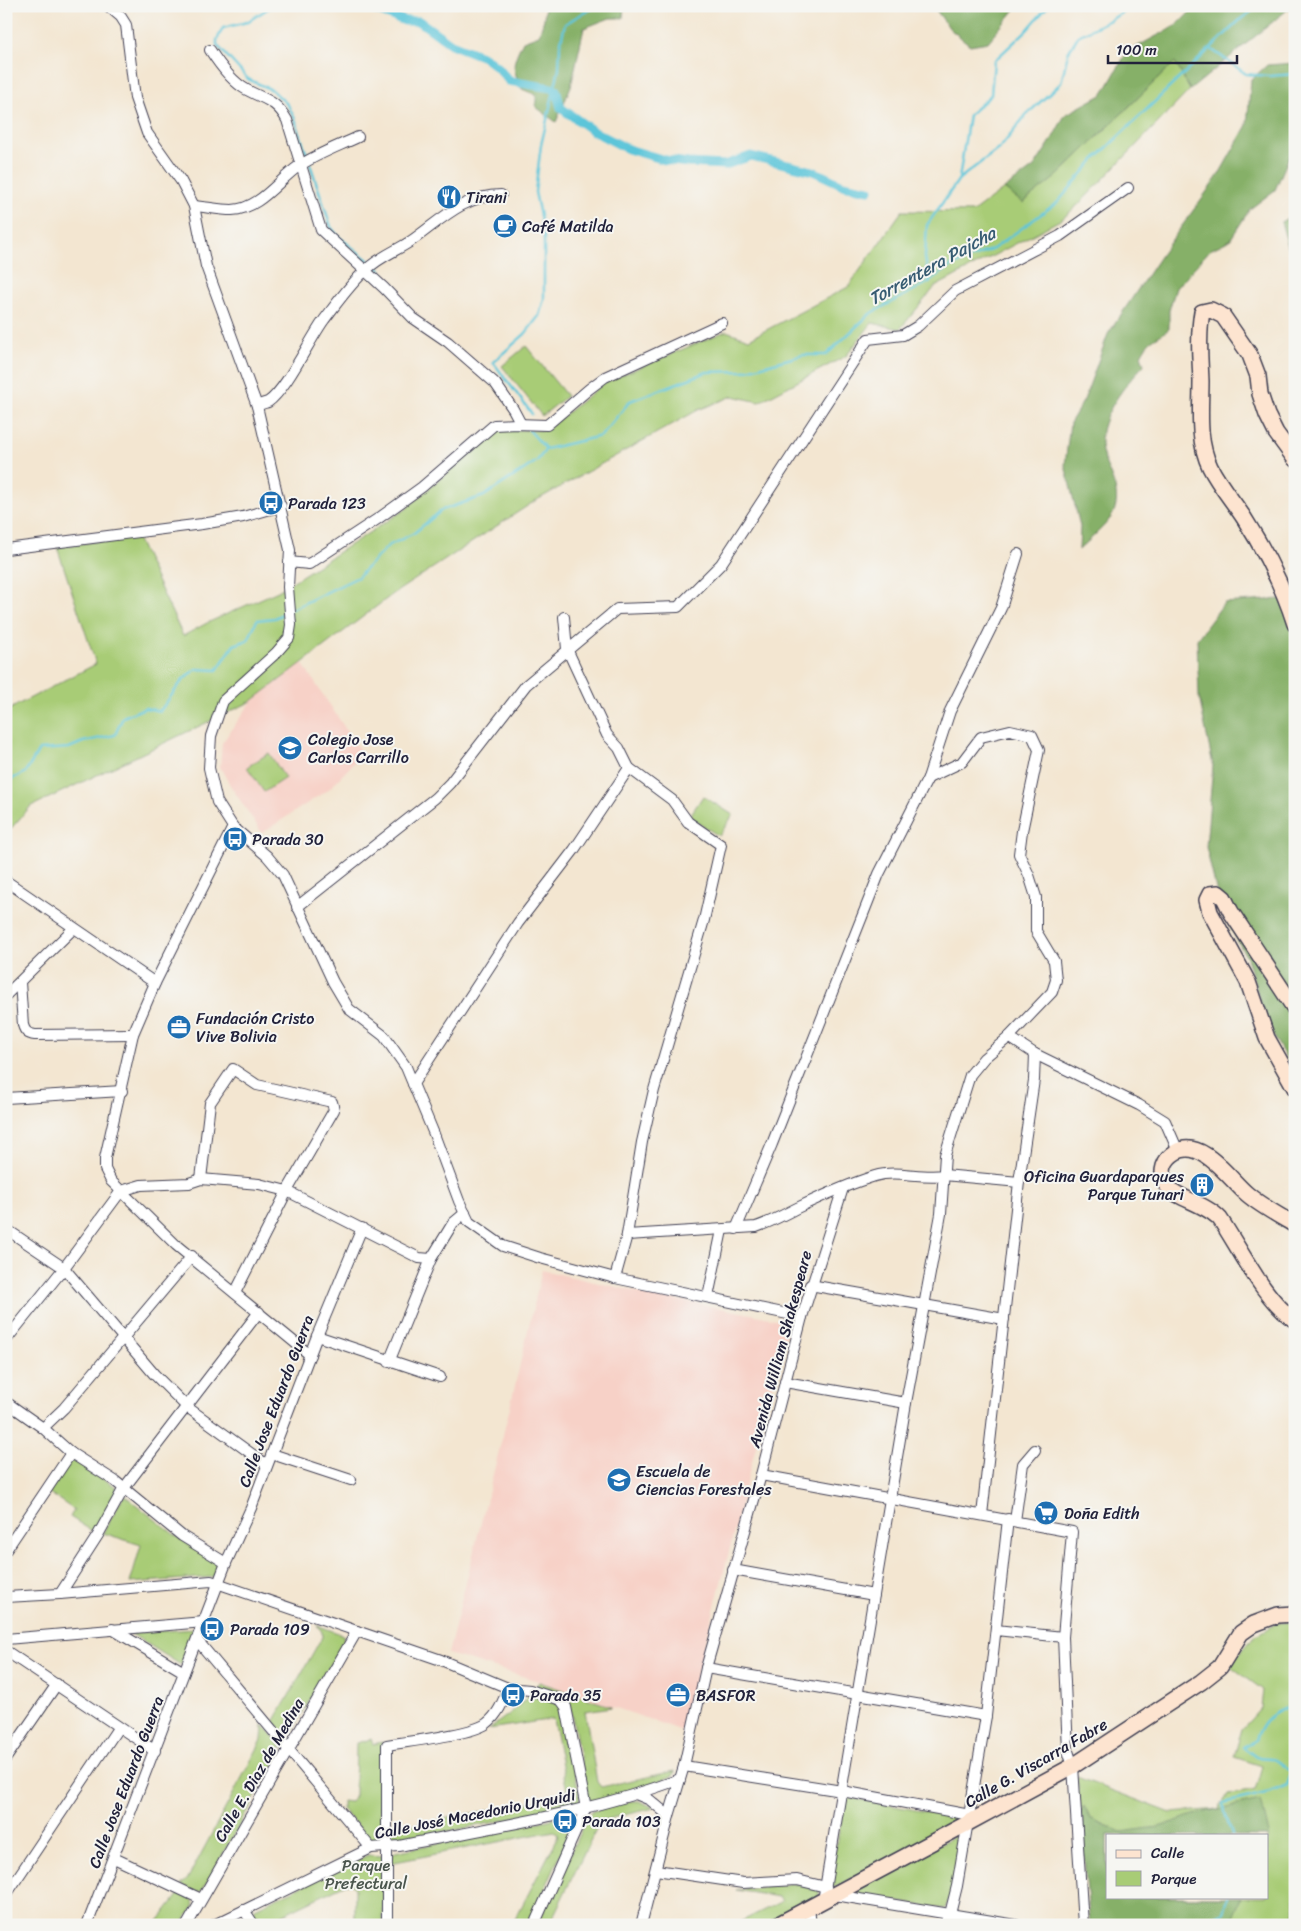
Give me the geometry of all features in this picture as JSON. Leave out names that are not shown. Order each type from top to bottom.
[{"type":"street","points":[[108,6],[121,17],[126,25],[135,98],[148,134],[180,181],[194,206],[206,266],[257,406],[290,550],[288,587],[291,625],[289,638],[276,653],[223,701],[211,736],[209,768],[217,802],[233,827],[267,856],[283,875],[333,982],[350,1009],[384,1036],[406,1067],[434,1134],[459,1202],[469,1222],[503,1246],[614,1278],[802,1317]]},
{"type":"street","points":[[210,50],[218,62],[246,90],[268,99],[282,112],[321,230],[413,318],[448,342],[495,383],[521,424]]},
{"type":"street","points":[[194,206],[233,210],[248,206],[260,200],[286,175],[301,165],[358,137]]},
{"type":"street","points":[[297,908],[410,820],[435,798],[450,783],[526,685],[617,609],[678,607],[721,564],[868,339],[903,335],[918,326],[955,291],[1060,236],[1128,188]]},
{"type":"street","points":[[257,406],[268,401],[282,387],[323,321],[365,271],[380,258],[410,242],[452,210],[471,200],[489,195],[501,195]]},
{"type":"street","points":[[1295,460],[1276,433],[1267,415],[1260,394],[1258,376],[1250,354],[1223,316],[1211,310],[1202,312],[1200,324],[1201,434],[1204,451],[1211,468],[1246,521],[1280,581],[1295,624]]},
{"type":"street","points":[[289,562],[309,564],[379,518],[422,487],[494,425],[547,425],[589,388],[605,377],[722,323]]},
{"type":"street","points":[[6,549],[202,524],[243,517],[281,506]]},
{"type":"street","points":[[736,1229],[772,1144],[879,874],[928,778],[950,711],[1001,608],[1018,554]]},
{"type":"street","points":[[564,617],[567,649],[607,735],[619,748],[629,768],[672,800],[688,822],[721,845],[704,920],[654,1090],[642,1142],[627,1235],[614,1278]]},
{"type":"street","points":[[828,1894],[842,1791],[890,1498],[941,1214],[945,1155],[970,1076],[984,1058],[1009,1037],[1052,992],[1056,980],[1054,961],[1036,931],[1036,897],[1029,875],[1019,854],[1022,830],[1039,750],[1032,735],[1010,730],[981,737],[962,762],[928,778]]},
{"type":"street","points":[[413,1084],[518,923],[574,850],[629,768]]},
{"type":"street","points":[[233,827],[155,983],[133,1034],[122,1091],[105,1158],[105,1169],[111,1181],[120,1191],[176,1245],[192,1256],[310,1355]]},
{"type":"street","points":[[6,881],[155,983]]},
{"type":"street","points":[[1295,1009],[1231,912],[1224,898],[1218,893],[1210,894],[1207,900],[1210,912],[1248,982],[1267,1038],[1295,1088]]},
{"type":"street","points":[[7,992],[20,982],[74,928]]},
{"type":"street","points":[[20,982],[23,1025],[24,1030],[29,1034],[133,1034]]},
{"type":"street","points":[[1009,1037],[1035,1054],[1139,1105],[1166,1121],[1178,1151]]},
{"type":"street","points":[[982,1515],[1019,1182],[1034,1080],[1035,1054]]},
{"type":"street","points":[[201,1179],[210,1103],[233,1070],[257,1085],[332,1102],[334,1110],[287,1191],[235,1293]]},
{"type":"street","points":[[6,1098],[122,1091]]},
{"type":"street","points":[[1295,1225],[1253,1199],[1209,1157],[1191,1149],[1178,1151],[1166,1161],[1164,1167],[1165,1182],[1170,1189],[1214,1212],[1266,1291],[1287,1315],[1295,1320]]},
{"type":"street","points":[[627,1235],[756,1227],[772,1222],[843,1188],[877,1175],[899,1174],[932,1177],[944,1175],[1019,1182]]},
{"type":"street","points":[[6,1340],[64,1268],[120,1191],[141,1185],[189,1183],[201,1179],[258,1184],[287,1191],[419,1258],[431,1259]]},
{"type":"street","name":"Avenida William Shakespeare","points":[[641,1925],[684,1766],[706,1668],[761,1475],[810,1284],[843,1188]]},
{"type":"street","points":[[389,1362],[431,1259],[453,1223],[465,1214]]},
{"type":"street","name":"Calle Jose Eduardo Guerra","points":[[87,1925],[226,1562],[251,1508],[317,1336],[362,1228]]},
{"type":"street","points":[[6,1229],[64,1268],[154,1374],[187,1406],[267,1465]]},
{"type":"street","points":[[708,1297],[722,1230]]},
{"type":"street","points":[[43,1428],[64,1408],[192,1256]]},
{"type":"street","points":[[810,1284],[1004,1319]]},
{"type":"street","points":[[60,1594],[98,1535],[124,1488],[258,1312]]},
{"type":"street","points":[[317,1336],[389,1362],[440,1377]]},
{"type":"street","points":[[785,1382],[906,1403]]},
{"type":"street","points":[[6,1402],[43,1428],[71,1453],[124,1488],[182,1536],[226,1562]]},
{"type":"street","points":[[944,1925],[950,1914],[969,1819],[986,1716],[1011,1520],[1023,1464],[1035,1450]]},
{"type":"street","points":[[6,1550],[71,1453]]},
{"type":"street","points":[[272,1454],[351,1480]]},
{"type":"street","points":[[761,1475],[1072,1532],[1063,1637],[1068,1751],[1072,1766],[1083,1925]]},
{"type":"street","points":[[733,1570],[874,1595]]},
{"type":"street","points":[[6,1597],[211,1581],[449,1663],[508,1688],[530,1690],[560,1700],[564,1703],[586,1808],[534,1925]]},
{"type":"street","name":"Calle G. Viscarra Fabre","points":[[777,1925],[809,1908],[828,1894],[1072,1766],[1201,1682],[1220,1667],[1241,1633],[1254,1624],[1278,1615],[1295,1614]]},
{"type":"street","points":[[6,1639],[204,1622]]},
{"type":"street","points":[[112,1629],[184,1672]]},
{"type":"street","points":[[996,1630],[1063,1637]]},
{"type":"street","name":"Calle E. Diaz de Medina","points":[[187,1925],[357,1631]]},
{"type":"street","points":[[197,1640],[371,1848]]},
{"type":"street","points":[[6,1650],[118,1728],[155,1751]]},
{"type":"street","points":[[706,1668],[986,1716]]},
{"type":"street","points":[[6,1758],[57,1684]]},
{"type":"street","points":[[387,1925],[387,1745],[467,1730],[484,1724],[493,1717],[503,1704],[508,1688]]},
{"type":"street","points":[[6,1896],[118,1728]]},
{"type":"street","points":[[684,1766],[842,1791],[969,1819]]},
{"type":"street","name":"Calle José Macedonio Urquidi","points":[[214,1925],[371,1848],[399,1846],[586,1808],[638,1795],[680,1779]]},
{"type":"street","points":[[638,1795],[650,1800],[669,1816]]},
{"type":"street","points":[[114,1858],[201,1899]]},
{"type":"street","points":[[656,1870],[743,1883],[797,1880],[828,1894],[1016,1925]]},
{"type":"street","points":[[809,1908],[811,1925]]},
{"type":"street","points":[[244,1910],[254,1925]]},
{"type":"shaded area","name":"Colegio Jose Carlos Carrillo","points":[[302,663],[362,754],[329,789],[262,833],[220,767],[222,743],[252,701]]},
{"type":"shaded area","name":"Escuela de Ciencias Forestales","points":[[542,1270],[629,1290],[790,1322],[769,1395],[683,1731],[535,1680],[448,1654]]},
{"type":"green space","points":[[545,6],[624,6],[623,18],[610,18],[584,28],[571,86],[556,122],[536,107],[536,95],[522,89],[514,65],[523,41],[539,35],[544,19]]},
{"type":"green space","points":[[933,6],[1018,6],[988,42],[970,45],[950,29]]},
{"type":"green space","points":[[1196,6],[1292,6],[1190,90],[1175,62],[1057,176],[1023,203],[1004,189],[1034,167],[1065,115],[1103,94],[1127,52],[1177,25]]},
{"type":"green space","points":[[1176,61],[1190,90],[1079,204],[1062,219],[935,287],[900,329],[872,323],[846,356],[759,402],[733,396],[698,410],[535,501],[393,594],[252,701],[30,807],[6,834],[6,712],[96,664],[57,547],[136,536],[183,636],[278,591],[406,509],[494,430],[546,430],[605,382],[726,331],[749,339],[848,287],[902,211],[973,212],[1004,189],[1023,202],[1057,176]]},
{"type":"green space","points":[[1295,63],[1295,143],[1275,190],[1250,209],[1230,240],[1210,250],[1176,288],[1169,310],[1169,329],[1150,342],[1144,349],[1141,355],[1144,365],[1129,381],[1115,401],[1104,423],[1101,444],[1102,453],[1115,487],[1116,505],[1107,523],[1079,550],[1080,526],[1065,465],[1070,423],[1084,400],[1108,334],[1161,255],[1218,176],[1247,125],[1251,80],[1267,65]]},
{"type":"green space","points":[[1295,213],[1295,270],[1281,222]]},
{"type":"green space","points":[[526,346],[567,396],[542,416],[502,366]]},
{"type":"green space","points":[[1295,598],[1295,1075],[1267,1024],[1247,958],[1221,910],[1206,847],[1213,765],[1199,697],[1197,639],[1224,603]]},
{"type":"green space","points":[[269,753],[285,778],[264,792],[247,767]]},
{"type":"green space","points":[[703,796],[733,815],[719,836],[689,817]]},
{"type":"green space","points":[[71,1456],[120,1490],[95,1533],[70,1517],[74,1510],[48,1492]]},
{"type":"green space","points":[[124,1495],[176,1536],[218,1563],[213,1577],[130,1583],[141,1545],[103,1533]]},
{"type":"green space","points":[[1277,1623],[1295,1623],[1295,1925],[1091,1925],[1077,1777],[1171,1813],[1218,1809],[1228,1795],[1255,1790],[1262,1766],[1234,1757],[1242,1729],[1261,1708],[1263,1690],[1229,1665],[1256,1635]]},
{"type":"green space","points":[[317,1625],[343,1635],[344,1642],[290,1734],[285,1734],[274,1722],[322,1637],[322,1632]]},
{"type":"green space","points":[[196,1629],[181,1665],[130,1633]]},
{"type":"green space","points":[[539,1682],[612,1707],[585,1711],[597,1782],[601,1787],[675,1771],[673,1776],[595,1803],[588,1798],[569,1701],[564,1696],[536,1687]]},
{"type":"green space","points":[[530,1695],[559,1704],[563,1711],[580,1799],[578,1806],[399,1841],[391,1836],[391,1829],[562,1796],[567,1791],[553,1719],[489,1729],[512,1712]]},
{"type":"green space","points":[[263,1725],[281,1745],[281,1752],[202,1891],[196,1892],[181,1885],[187,1880],[262,1740]]},
{"type":"green space","name":"Parque Prefectural","points":[[371,1739],[373,1744],[382,1742],[380,1839],[371,1841],[342,1809],[342,1801],[350,1802],[355,1796],[356,1743]]},
{"type":"green space","points":[[846,1797],[964,1819],[835,1887],[828,1886]]},
{"type":"green space","points":[[1261,1800],[1269,1834],[1106,1834],[1106,1898],[1241,1898],[1230,1925],[1090,1925],[1080,1815],[1084,1806],[1090,1818],[1121,1832],[1158,1827],[1200,1813]]},
{"type":"green space","points":[[630,1801],[640,1801],[654,1808],[600,1821],[549,1925],[537,1925],[587,1817],[593,1811]]},
{"type":"green space","points":[[572,1815],[576,1819],[529,1925],[512,1925],[557,1839],[558,1834],[554,1831],[390,1863],[391,1856],[395,1852]]},
{"type":"green space","points":[[964,1831],[956,1883],[945,1909],[846,1894]]},
{"type":"green space","name":"Parque Prefectural","points":[[368,1855],[382,1856],[384,1861],[383,1925],[355,1925],[355,1888],[350,1884],[346,1884],[267,1922],[265,1925],[257,1922],[254,1914],[255,1908]]},
{"type":"green space","points":[[792,1884],[815,1888],[819,1891],[819,1897],[766,1925],[734,1925],[782,1901],[779,1897],[736,1890]]},
{"type":"green space","points":[[179,1894],[193,1900],[194,1907],[181,1925],[155,1925]]},
{"type":"waterway","points":[[272,6],[247,22],[223,28],[217,40],[217,45],[248,79],[272,90],[288,105],[295,119],[307,155]]},
{"type":"waterway","points":[[365,6],[405,21],[419,21],[451,44],[484,57],[498,68],[509,81],[551,88]]},
{"type":"waterway","points":[[532,414],[493,362],[525,334],[539,316],[544,299],[544,235],[535,192],[541,145],[559,69],[560,45],[565,24],[597,6]]},
{"type":"waterway","points":[[959,179],[969,115],[991,95],[994,61],[1028,29],[1048,6]]},
{"type":"waterway","points":[[929,282],[925,257],[927,225],[959,179],[1001,147],[1026,115],[1061,83],[1068,53],[1078,36],[1112,19],[1132,6]]},
{"type":"waterway","name":"Torrentera Pajcha","points":[[292,609],[358,577],[388,546],[414,533],[442,510],[484,496],[537,461],[546,449],[601,436],[630,401],[707,372],[744,371],[803,355],[826,355],[870,314],[929,282],[951,266],[993,249],[1058,202],[1094,160],[1242,18],[1259,6]]},
{"type":"waterway","points":[[1211,49],[1246,74],[1269,76],[1295,74]]},
{"type":"waterway","points":[[556,90],[561,108],[593,131],[628,149],[665,160],[688,163],[725,165],[751,156],[813,171],[843,185],[869,190]]},
{"type":"waterway","points":[[310,164],[331,227],[339,237],[368,260]]},
{"type":"waterway","points":[[376,266],[381,270]]},
{"type":"waterway","points":[[529,430],[546,449]]},
{"type":"waterway","name":"Torrentera Pajcha","points":[[6,782],[26,772],[39,750],[69,748],[83,742],[115,735],[123,717],[145,708],[160,711],[182,681],[196,669],[217,670],[234,645],[248,640],[257,620],[274,618],[287,612]]},
{"type":"waterway","points":[[1232,1834],[1224,1803],[1271,1792],[1287,1785],[1292,1772],[1271,1758],[1256,1757],[1243,1747],[1256,1740],[1262,1726],[1270,1717],[1295,1704]]},
{"type":"waterway","points":[[1208,1925],[1210,1919],[1224,1912],[1228,1898]]},
{"type":"place","name":"Tirani","points":[[449,197]]},
{"type":"place","name":"Café Matilda","points":[[505,226]]},
{"type":"place","name":"Parada 123","points":[[271,503]]},
{"type":"place","name":"Colegio Jose Carlos Carrillo","points":[[290,748]]},
{"type":"place","name":"Parada 30","points":[[235,839]]},
{"type":"place","name":"Fundación Cristo Vive Bolivia","points":[[179,1027]]},
{"type":"place","name":"Oficina Guardaparques Parque Tunari","points":[[1202,1185]]},
{"type":"place","name":"Escuela de Ciencias Forestales","points":[[619,1480]]},
{"type":"place","name":"Doña Edith","points":[[1046,1513]]},
{"type":"place","name":"Parada 109","points":[[212,1629]]},
{"type":"place","name":"Parada 35","points":[[513,1695]]},
{"type":"place","name":"BASFOR","points":[[678,1695]]},
{"type":"place","name":"Parada 103","points":[[565,1821]]}]
